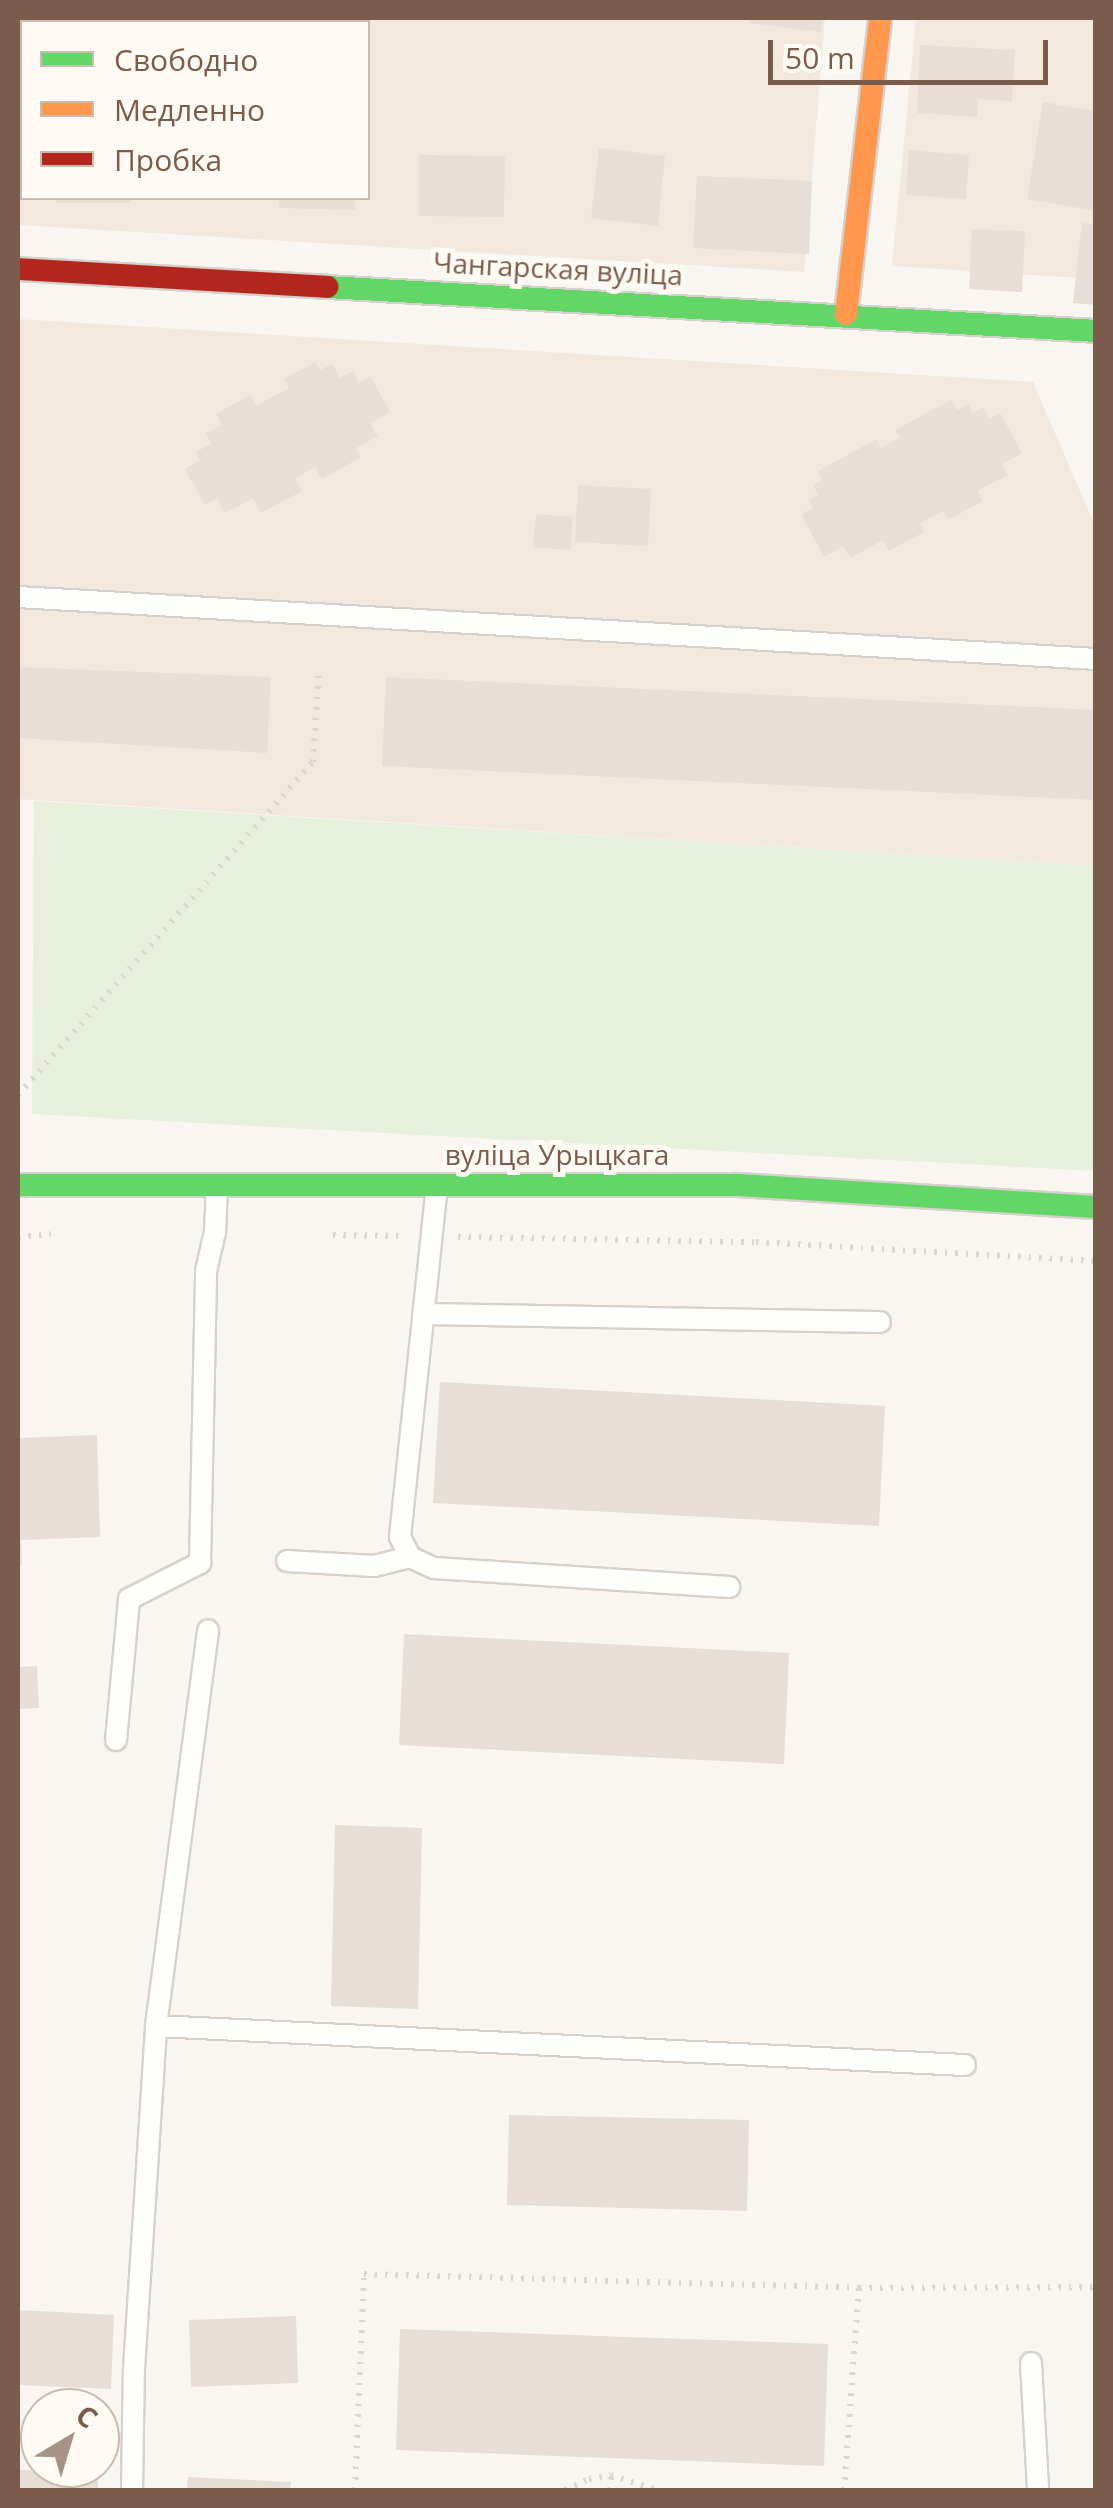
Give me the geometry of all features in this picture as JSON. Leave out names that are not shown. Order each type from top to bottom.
[{"type":"main road","points":[[846,314],[880,18]]},
{"type":"main road","name":"Чангарская вуліца","points":[[18,269],[1096,331]]},
{"type":"main road","name":"вуліца Урыцкага","points":[[18,1185],[737,1185],[1096,1207]]},
{"type":"lane","points":[[18,597],[1096,659]]},
{"type":"lane","points":[[410,1557],[400,1537],[437,1183]]},
{"type":"lane","points":[[116,1740],[129,1599],[200,1564],[206,1270],[215,1233],[217,1184]]},
{"type":"lane","points":[[423,1314],[880,1322]]},
{"type":"lane","points":[[287,1561],[374,1566],[410,1557],[434,1568],[729,1586]]},
{"type":"lane","points":[[132,2490],[134,2368],[156,2026],[208,1630]]},
{"type":"lane","points":[[156,2026],[964,2066]]},
{"type":"lane","points":[[1031,2363],[1038,2490]]},
{"type":"path","points":[[18,1095],[313,762],[319,669]]},
{"type":"path","points":[[18,1237],[56,1234]]},
{"type":"path","points":[[314,1234],[756,1242],[1096,1261]]},
{"type":"path","points":[[355,2490],[364,2274],[859,2288],[1096,2287]]},
{"type":"path","points":[[844,2490],[859,2288]]},
{"type":"path","points":[[565,2490],[590,2478],[610,2475],[657,2490]]},
{"type":"path","points":[[610,2475],[610,2490]]},
{"type":"shaded area","points":[[18,18],[825,18],[804,272],[19,225]]},
{"type":"shaded area","points":[[916,18],[1095,18],[1095,279],[892,266]]},
{"type":"shaded area","points":[[18,319],[1033,382],[1095,526],[1095,866],[18,799]]},
{"type":"green space","points":[[34,801],[1095,866],[1095,1171],[32,1114]]},
{"type":"building","points":[[18,18],[127,18],[20,20],[18,61]]},
{"type":"building","points":[[750,18],[822,18],[821,32],[749,23]]},
{"type":"building","points":[[920,45],[1015,50],[1012,101],[978,99],[977,117],[917,113]]},
{"type":"building","points":[[1043,102],[1096,111],[1096,211],[1027,199]]},
{"type":"building","points":[[599,148],[665,156],[658,226],[591,218]]},
{"type":"building","points":[[909,150],[969,155],[966,199],[906,195]]},
{"type":"building","points":[[419,155],[505,156],[504,217],[419,216]]},
{"type":"building","points":[[697,176],[812,181],[809,254],[693,248]]},
{"type":"building","points":[[56,200],[131,200],[131,203]]},
{"type":"building","points":[[279,200],[355,200],[355,210],[279,208]]},
{"type":"building","points":[[1082,223],[1096,225],[1096,305],[1073,303]]},
{"type":"building","points":[[972,229],[1025,231],[1022,292],[969,289]]},
{"type":"building","points":[[316,362],[320,370],[333,364],[340,378],[353,371],[359,383],[371,377],[390,412],[370,423],[378,436],[356,448],[361,457],[322,479],[315,467],[295,478],[302,491],[261,513],[253,498],[225,513],[217,498],[205,505],[185,469],[200,460],[196,452],[211,444],[206,433],[222,425],[216,414],[250,395],[256,406],[289,388],[284,379]]},
{"type":"building","points":[[951,400],[957,410],[968,404],[973,413],[983,407],[989,419],[1000,413],[1022,453],[1002,464],[1008,475],[977,491],[983,501],[948,520],[943,511],[920,523],[924,532],[889,551],[883,540],[850,558],[843,546],[824,557],[801,514],[813,508],[809,500],[818,495],[813,485],[822,480],[818,471],[877,439],[881,448],[900,438],[895,430]]},
{"type":"building","points":[[578,485],[651,489],[648,546],[575,542]]},
{"type":"building","points":[[536,514],[573,517],[570,550],[533,547]]},
{"type":"building","points":[[18,667],[271,677],[267,753],[18,738]]},
{"type":"building","points":[[386,677],[1096,710],[1096,800],[382,766]]},
{"type":"building","points":[[440,1382],[885,1406],[879,1526],[433,1503]]},
{"type":"building","points":[[97,1435],[100,1537],[21,1540],[22,1565],[18,1565],[18,1438]]},
{"type":"building","points":[[404,1634],[789,1653],[784,1764],[399,1745]]},
{"type":"building","points":[[37,1666],[39,1708],[18,1709],[18,1667]]},
{"type":"building","points":[[335,1825],[422,1828],[418,2009],[331,2006]]},
{"type":"building","points":[[509,2115],[749,2120],[747,2211],[507,2205]]},
{"type":"building","points":[[18,2310],[114,2315],[111,2388],[18,2385]]},
{"type":"building","points":[[296,2316],[298,2383],[191,2387],[189,2320]]},
{"type":"building","points":[[400,2329],[828,2344],[824,2466],[396,2450]]},
{"type":"building","points":[[18,2470],[20,2488],[98,2488],[98,2490],[18,2490]]},
{"type":"building","points":[[188,2477],[291,2482],[290,2490],[187,2490]]},
{"type":"traffic: fast","points":[[327,287],[1096,331]]},
{"type":"traffic: fast","points":[[18,1185],[737,1185],[1096,1207]]},
{"type":"traffic: slow","points":[[846,314],[880,18]]},
{"type":"traffic: jam","points":[[18,269],[327,287]]}]
